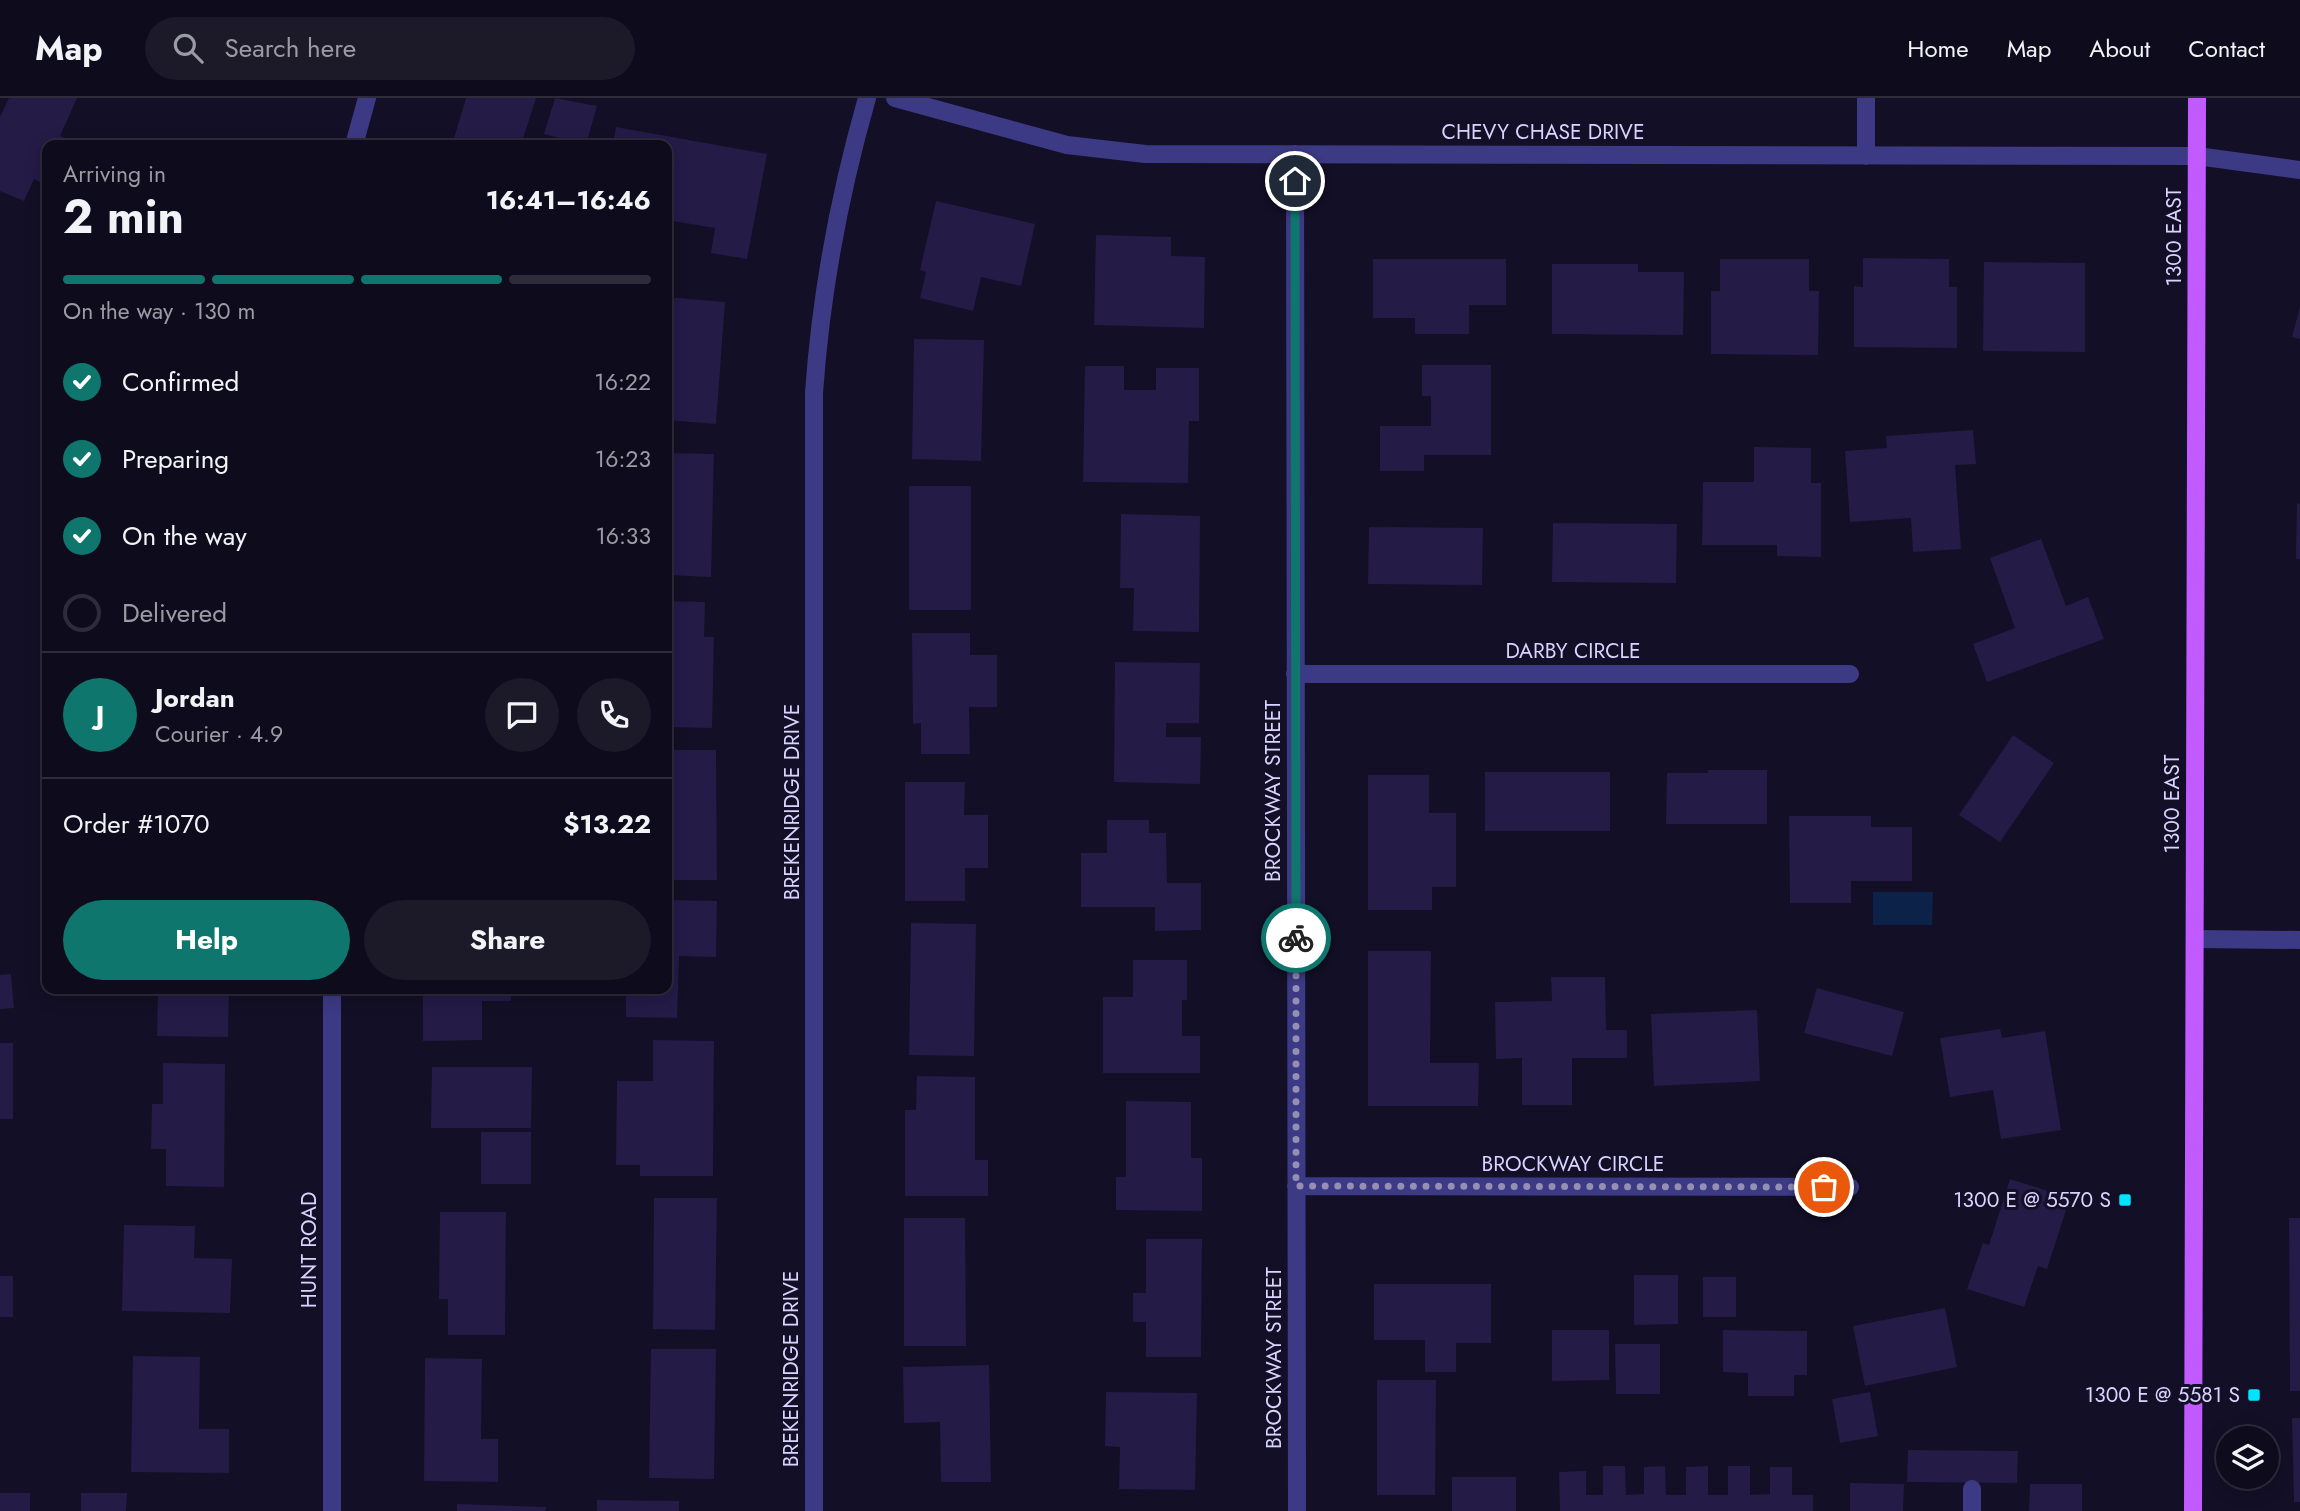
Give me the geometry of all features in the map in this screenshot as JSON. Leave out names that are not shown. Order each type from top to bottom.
[{"type":"main road","name":"1300 EAST","points":[[2193,1511],[2197,98]]},
{"type":"street","points":[[355,140],[367,98]]},
{"type":"street","name":"BREKENRIDGE DRIVE","points":[[814,1511],[814,393],[827,265],[839,202],[867,98]]},
{"type":"street","name":"CHEVY CHASE DRIVE","points":[[895,98],[1034,137],[1100,150],[1145,154],[2197,156],[2300,170]]},
{"type":"street","points":[[1866,98],[1866,156]]},
{"type":"street","name":"BROCKWAY STREET","points":[[1295,154],[1297,1511]]},
{"type":"street","name":"DARBY CIRCLE","points":[[1295,674],[1850,674]]},
{"type":"street","points":[[2195,939],[2300,940]]},
{"type":"street","name":"HUNT ROAD","points":[[332,994],[332,1511]]},
{"type":"street","name":"BROCKWAY CIRCLE","points":[[1296,1186],[1850,1187]]},
{"type":"street","points":[[1972,1489],[1972,1511]]},
{"type":"water","points":[[1873,892],[1933,892],[1932,925],[1873,925]]},
{"type":"building","points":[[9,98],[77,98],[60,136],[68,140],[42,140],[42,183],[34,179],[24,201],[0,191],[0,117]]},
{"type":"building","points":[[466,98],[536,98],[523,140],[453,140]]},
{"type":"building","points":[[555,98],[597,106],[587,140],[567,140],[544,134]]},
{"type":"building","points":[[616,127],[767,154],[747,259],[711,253],[715,228],[672,221],[672,140],[614,140]]},
{"type":"building","points":[[936,201],[1035,224],[1021,286],[981,277],[973,311],[920,298],[926,272],[920,270]]},
{"type":"building","points":[[1096,235],[1171,237],[1171,256],[1205,257],[1204,328],[1094,325]]},
{"type":"building","points":[[1863,258],[1949,259],[1949,287],[1957,287],[1957,348],[1854,347],[1854,286],[1863,287]]},
{"type":"building","points":[[1373,259],[1506,259],[1506,305],[1469,305],[1469,334],[1415,334],[1415,318],[1373,318]]},
{"type":"building","points":[[1720,259],[1809,259],[1809,291],[1819,291],[1818,355],[1711,354],[1711,291],[1720,291]]},
{"type":"building","points":[[1984,262],[2085,263],[2085,352],[1983,351]]},
{"type":"building","points":[[1552,264],[1638,264],[1638,272],[1684,272],[1683,335],[1552,334]]},
{"type":"building","points":[[672,297],[725,302],[716,424],[672,420]]},
{"type":"building","points":[[2300,307],[2300,339],[2292,337]]},
{"type":"building","points":[[914,339],[984,340],[981,461],[912,459]]},
{"type":"building","points":[[1422,365],[1491,365],[1491,455],[1424,455],[1424,471],[1380,471],[1380,426],[1431,426],[1431,396],[1422,396]]},
{"type":"building","points":[[1085,366],[1124,366],[1124,390],[1156,390],[1156,368],[1199,368],[1199,421],[1189,421],[1188,483],[1083,482]]},
{"type":"building","points":[[1973,430],[1976,464],[1955,465],[1961,549],[1913,552],[1911,518],[1850,522],[1845,451],[1887,448],[1886,436]]},
{"type":"building","points":[[1754,447],[1811,448],[1811,483],[1821,483],[1821,557],[1777,556],[1777,545],[1702,545],[1703,482],[1754,482]]},
{"type":"building","points":[[672,453],[714,454],[711,577],[672,575]]},
{"type":"building","points":[[909,486],[971,486],[971,610],[909,610]]},
{"type":"building","points":[[2297,503],[2300,504],[2300,559],[2296,559]]},
{"type":"building","points":[[1121,514],[1200,516],[1199,632],[1133,631],[1134,588],[1120,588]]},
{"type":"building","points":[[1553,523],[1677,524],[1676,583],[1552,582]]},
{"type":"building","points":[[1369,527],[1483,528],[1482,585],[1368,584]]},
{"type":"building","points":[[2041,539],[2066,606],[2088,597],[2104,639],[1987,682],[1973,644],[2015,628],[1990,558]]},
{"type":"building","points":[[672,601],[705,602],[704,637],[714,637],[712,728],[672,727]]},
{"type":"building","points":[[912,633],[970,633],[970,655],[997,655],[997,707],[969,707],[970,754],[921,754],[921,723],[913,724]]},
{"type":"building","points":[[1115,662],[1200,663],[1199,723],[1166,723],[1166,737],[1201,737],[1200,784],[1114,782]]},
{"type":"building","points":[[2013,735],[2054,763],[2000,842],[1959,815]]},
{"type":"building","points":[[672,750],[716,750],[717,880],[672,880]]},
{"type":"building","points":[[1708,770],[1767,770],[1767,824],[1666,824],[1667,773],[1708,773]]},
{"type":"building","points":[[1485,772],[1610,772],[1610,831],[1485,831]]},
{"type":"building","points":[[1368,775],[1429,775],[1429,813],[1456,813],[1456,887],[1432,887],[1432,910],[1368,910]]},
{"type":"building","points":[[905,782],[965,782],[964,815],[988,815],[988,868],[965,868],[965,901],[905,901]]},
{"type":"building","points":[[1789,816],[1871,816],[1871,827],[1912,827],[1912,881],[1851,881],[1851,903],[1790,903]]},
{"type":"building","points":[[1107,820],[1149,820],[1149,833],[1166,833],[1167,883],[1201,883],[1201,930],[1155,931],[1155,907],[1081,907],[1081,853],[1107,853]]},
{"type":"building","points":[[672,900],[717,901],[716,957],[679,956],[677,1018],[626,1017],[626,994],[672,994]]},
{"type":"building","points":[[911,923],[976,924],[974,1056],[909,1055]]},
{"type":"building","points":[[1368,951],[1431,951],[1430,1063],[1479,1063],[1478,1106],[1368,1106]]},
{"type":"building","points":[[1133,960],[1187,960],[1187,1000],[1182,1000],[1182,1036],[1200,1036],[1200,1073],[1103,1073],[1103,997],[1133,997]]},
{"type":"building","points":[[11,974],[14,1008],[0,1009],[0,975]]},
{"type":"building","points":[[1551,977],[1605,977],[1606,1030],[1627,1030],[1627,1058],[1572,1058],[1572,1105],[1522,1105],[1522,1058],[1496,1059],[1495,1002],[1552,1001]]},
{"type":"building","points":[[1817,988],[1904,1012],[1892,1056],[1804,1033]]},
{"type":"building","points":[[158,994],[229,994],[228,1037],[157,1036]]},
{"type":"building","points":[[423,994],[511,994],[511,1001],[482,1001],[482,1040],[423,1041]]},
{"type":"building","points":[[1757,1010],[1760,1081],[1654,1086],[1651,1014]]},
{"type":"building","points":[[2000,1029],[2002,1038],[2045,1031],[2061,1130],[2001,1139],[1993,1090],[1950,1097],[1940,1038]]},
{"type":"building","points":[[653,1040],[714,1041],[713,1176],[640,1176],[640,1165],[616,1165],[617,1081],[653,1081]]},
{"type":"building","points":[[0,1043],[13,1043],[13,1119],[0,1119]]},
{"type":"building","points":[[163,1063],[225,1064],[224,1187],[166,1186],[166,1149],[151,1149],[152,1104],[163,1104]]},
{"type":"building","points":[[432,1067],[532,1067],[531,1128],[431,1128]]},
{"type":"building","points":[[917,1076],[975,1077],[975,1160],[988,1160],[988,1196],[905,1196],[905,1110],[916,1110]]},
{"type":"building","points":[[1126,1101],[1191,1102],[1191,1158],[1202,1158],[1202,1211],[1116,1210],[1116,1177],[1126,1177]]},
{"type":"building","points":[[481,1132],[531,1132],[531,1184],[481,1184]]},
{"type":"building","points":[[2010,1179],[2070,1198],[2047,1269],[2038,1266],[2024,1307],[1967,1289],[1983,1243],[1989,1245]]},
{"type":"building","points":[[654,1198],[717,1198],[715,1330],[653,1329]]},
{"type":"building","points":[[440,1212],[506,1212],[505,1335],[448,1335],[448,1299],[439,1299]]},
{"type":"building","points":[[904,1218],[965,1218],[966,1346],[904,1346]]},
{"type":"building","points":[[2289,1218],[2300,1218],[2300,1391],[2290,1391]]},
{"type":"building","points":[[124,1225],[195,1226],[194,1258],[232,1259],[230,1313],[122,1311]]},
{"type":"building","points":[[1146,1239],[1202,1239],[1201,1357],[1146,1357],[1146,1322],[1133,1322],[1133,1293],[1146,1293]]},
{"type":"building","points":[[1634,1275],[1678,1275],[1678,1324],[1634,1325]]},
{"type":"building","points":[[0,1276],[13,1276],[13,1317],[0,1317]]},
{"type":"building","points":[[1703,1277],[1736,1277],[1736,1317],[1703,1317]]},
{"type":"building","points":[[1374,1284],[1491,1284],[1491,1343],[1456,1343],[1456,1372],[1425,1372],[1425,1340],[1374,1340]]},
{"type":"building","points":[[1945,1308],[1957,1367],[1865,1386],[1853,1326]]},
{"type":"building","points":[[1552,1330],[1609,1330],[1609,1380],[1552,1381]]},
{"type":"building","points":[[1723,1330],[1807,1331],[1807,1375],[1794,1375],[1794,1396],[1748,1396],[1748,1373],[1723,1372]]},
{"type":"building","points":[[1615,1344],[1660,1344],[1660,1394],[1616,1394]]},
{"type":"building","points":[[651,1349],[716,1349],[714,1479],[649,1478]]},
{"type":"building","points":[[133,1356],[200,1357],[199,1429],[229,1429],[229,1473],[131,1472]]},
{"type":"building","points":[[425,1358],[482,1359],[481,1439],[498,1439],[498,1482],[424,1481]]},
{"type":"building","points":[[989,1365],[991,1482],[941,1482],[940,1422],[904,1423],[903,1367]]},
{"type":"building","points":[[1377,1380],[1436,1380],[1435,1495],[1377,1495]]},
{"type":"building","points":[[1106,1392],[1197,1393],[1195,1490],[1119,1489],[1120,1447],[1105,1446]]},
{"type":"building","points":[[1870,1392],[1878,1436],[1840,1443],[1832,1399]]},
{"type":"building","points":[[2292,1418],[2300,1418],[2300,1502],[2294,1502]]},
{"type":"building","points":[[1908,1450],[2018,1451],[2017,1483],[1907,1482]]},
{"type":"building","points":[[1603,1466],[1625,1466],[1626,1495],[1644,1494],[1644,1467],[1665,1466],[1666,1495],[1686,1495],[1686,1467],[1708,1466],[1708,1495],[1728,1495],[1728,1466],[1750,1466],[1750,1495],[1770,1494],[1770,1467],[1792,1467],[1792,1495],[1813,1495],[1813,1511],[1560,1511],[1559,1472],[1586,1471],[1586,1495],[1603,1495]]},
{"type":"building","points":[[1452,1477],[1516,1477],[1516,1511],[1452,1511]]},
{"type":"building","points":[[1850,1483],[1904,1484],[1903,1511],[1850,1511]]},
{"type":"building","points":[[2030,1484],[2082,1484],[2082,1511],[2029,1511]]},
{"type":"building","points":[[0,1493],[30,1493],[30,1511],[0,1511]]},
{"type":"building","points":[[81,1493],[127,1493],[126,1511],[81,1511]]},
{"type":"building","points":[[597,1500],[679,1501],[679,1511],[597,1511]]},
{"type":"building","points":[[457,1504],[546,1507],[546,1511],[457,1511]]},
{"type":"way so far","points":[[1296,938],[1296,1186],[1824,1187]]},
{"type":"place","name":"1300 E @ 5570 S","points":[[2125,1200]]},
{"type":"place","name":"1300 E @ 5581 S","points":[[2254,1395]]},
{"type":"route","points":[[1295,181],[1296,938]]}]
